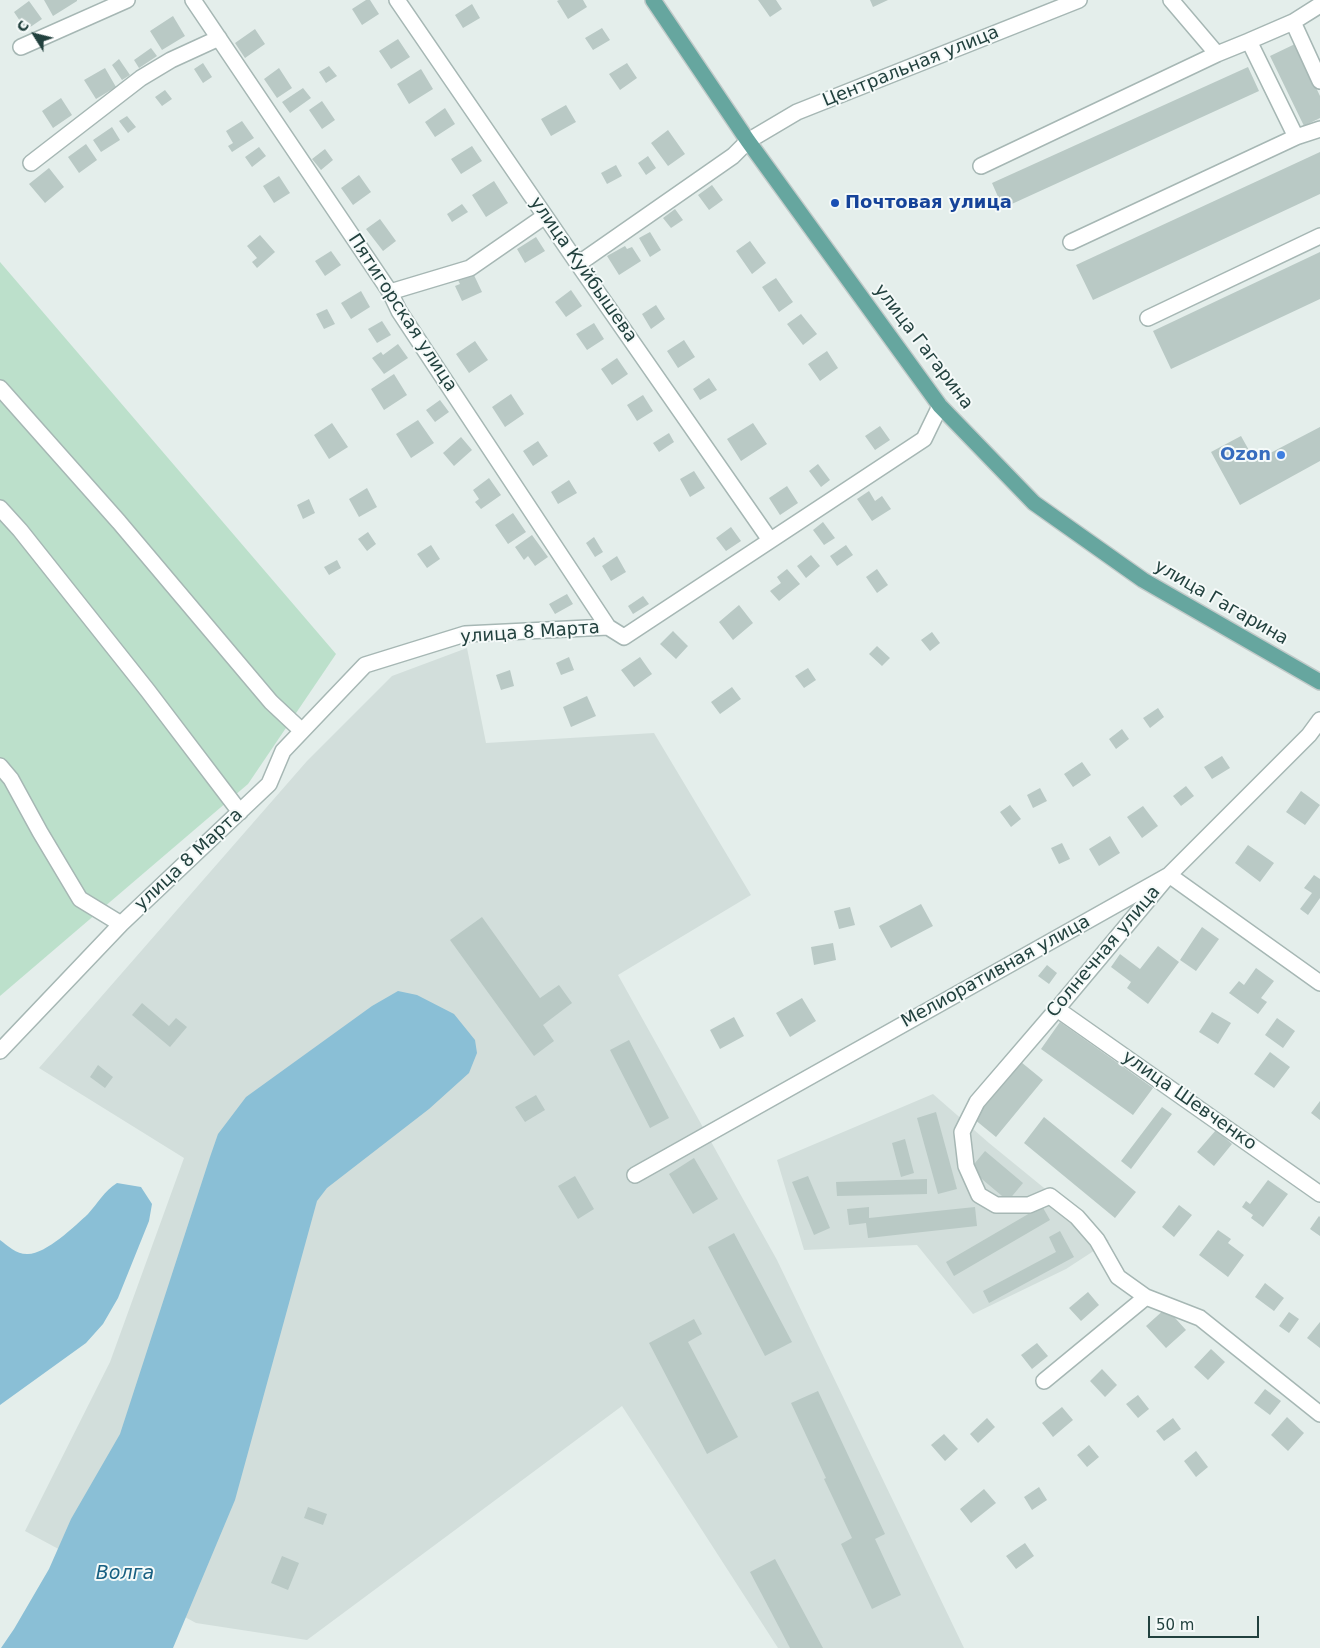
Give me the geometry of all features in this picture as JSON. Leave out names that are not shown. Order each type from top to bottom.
[{"type":"main road","name":"улица Гагарина","points":[[653,0],[748,142],[940,406],[1034,502],[1143,580],[1314,678]]},
{"type":"street","points":[[21,47],[127,0]]},
{"type":"street","name":"Пятигорская улица","points":[[193,0],[390,292],[399,311],[608,627]]},
{"type":"street","name":"улица Куйбышева","points":[[397,0],[770,540]]},
{"type":"street","name":"Центральная улица","points":[[578,264],[733,156],[748,142],[797,112],[1079,0]]},
{"type":"street","points":[[1171,0],[1217,54]]},
{"type":"street","points":[[981,166],[1217,54],[1293,22],[1320,5]]},
{"type":"street","points":[[1293,22],[1320,81]]},
{"type":"street","points":[[31,163],[141,78],[171,60],[219,38]]},
{"type":"street","points":[[1250,41],[1296,137]]},
{"type":"street","points":[[1070,242],[1296,137],[1320,129]]},
{"type":"street","points":[[390,292],[470,268],[545,216]]},
{"type":"street","points":[[1148,318],[1320,236]]},
{"type":"street","points":[[0,388],[119,522],[271,702],[302,731]]},
{"type":"street","name":"улица 8 Марта","points":[[0,1051],[121,924],[269,784],[283,752],[365,666],[465,634],[608,627],[624,637],[924,439],[940,406]]},
{"type":"street","points":[[0,508],[20,530],[148,691],[240,812]]},
{"type":"street","name":"Мелиоративная улица","points":[[635,1175],[1169,875],[1309,735],[1320,720]]},
{"type":"street","points":[[0,766],[11,779],[80,899],[121,924]]},
{"type":"street","name":"Солнечная улица","points":[[1146,1297],[1118,1277],[1097,1240],[1077,1217],[1050,1196],[1029,1205],[996,1205],[979,1195],[966,1166],[962,1132],[977,1102],[1058,1009],[1169,875],[1320,983]]},
{"type":"street","name":"улица Шевченко","points":[[1058,1009],[1320,1194]]},
{"type":"street","points":[[1044,1381],[1146,1297],[1200,1318],[1320,1414]]},
{"type":"shaded area","points":[[467,648],[486,743],[654,733],[751,895],[618,975],[777,1260],[964,1648],[778,1648],[622,1406],[307,1640],[196,1623],[25,1531],[110,1362],[184,1158],[39,1068],[307,761],[392,676]]},
{"type":"shaded area","points":[[933,1094],[989,1143],[1109,1241],[1066,1269],[973,1314],[917,1245],[804,1250],[777,1160]]},
{"type":"green space","points":[[0,262],[336,654],[248,784],[0,996]]},
{"type":"water","name":"Волга","points":[[398,991],[417,995],[454,1014],[475,1040],[477,1053],[469,1073],[429,1109],[327,1188],[317,1201],[235,1500],[173,1648],[1,1648],[49,1569],[71,1519],[120,1434],[218,1134],[246,1097],[372,1006]]},
{"type":"water","points":[[117,1183],[141,1187],[152,1204],[149,1221],[118,1298],[103,1324],[86,1343],[0,1405],[0,1240],[23,1254],[42,1250],[76,1225],[88,1214],[101,1197]]},
{"type":"building","points":[[44,0],[77,0],[77,1],[53,16]]},
{"type":"building","points":[[366,0],[370,0],[379,14],[362,25],[352,9]]},
{"type":"building","points":[[583,0],[587,7],[568,19],[557,1]]},
{"type":"building","points":[[758,0],[776,0],[782,9],[770,17]]},
{"type":"building","points":[[870,0],[888,0],[873,7]]},
{"type":"building","points":[[29,1],[42,19],[26,30],[14,12]]},
{"type":"building","points":[[472,4],[480,18],[463,28],[455,15]]},
{"type":"building","points":[[173,16],[185,36],[162,50],[150,31]]},
{"type":"building","points":[[602,28],[610,40],[593,50],[585,38]]},
{"type":"building","points":[[255,29],[265,44],[245,58],[235,43]]},
{"type":"building","points":[[398,39],[410,57],[391,69],[379,51]]},
{"type":"building","points":[[1295,44],[1320,96],[1320,118],[1304,126],[1270,56]]},
{"type":"building","points":[[151,48],[157,56],[139,68],[134,60]]},
{"type":"building","points":[[119,59],[130,75],[122,80],[112,65]]},
{"type":"building","points":[[203,63],[212,77],[203,83],[194,69]]},
{"type":"building","points":[[627,63],[637,78],[620,90],[609,74]]},
{"type":"building","points":[[329,66],[337,76],[326,83],[319,72]]},
{"type":"building","points":[[1248,67],[1259,91],[1003,208],[992,183]]},
{"type":"building","points":[[105,68],[116,87],[96,99],[84,80]]},
{"type":"building","points":[[279,68],[292,88],[277,98],[264,79]]},
{"type":"building","points":[[421,69],[433,89],[409,104],[397,84]]},
{"type":"building","points":[[303,88],[311,98],[290,113],[282,102]]},
{"type":"building","points":[[165,90],[172,99],[162,106],[155,97]]},
{"type":"building","points":[[61,98],[72,115],[53,128],[42,111]]},
{"type":"building","points":[[322,101],[335,120],[322,129],[309,110]]},
{"type":"building","points":[[566,105],[576,122],[551,136],[541,119]]},
{"type":"building","points":[[445,108],[455,124],[435,137],[425,122]]},
{"type":"building","points":[[127,116],[136,127],[128,133],[119,121]]},
{"type":"building","points":[[242,121],[254,138],[232,152],[228,146],[233,143],[226,131]]},
{"type":"building","points":[[112,127],[120,140],[101,152],[93,140]]},
{"type":"building","points":[[668,130],[685,154],[668,166],[651,143]]},
{"type":"building","points":[[86,144],[97,160],[79,173],[68,157]]},
{"type":"building","points":[[472,146],[482,161],[461,174],[451,159]]},
{"type":"building","points":[[259,147],[266,156],[252,167],[245,157]]},
{"type":"building","points":[[325,149],[333,160],[321,170],[312,159]]},
{"type":"building","points":[[1320,152],[1320,194],[1093,300],[1076,265]]},
{"type":"building","points":[[648,156],[656,168],[646,175],[638,163]]},
{"type":"building","points":[[616,165],[622,176],[607,184],[601,173]]},
{"type":"building","points":[[49,168],[64,187],[45,203],[29,184]]},
{"type":"building","points":[[359,175],[371,192],[353,205],[341,188]]},
{"type":"building","points":[[279,176],[290,193],[274,203],[263,186]]},
{"type":"building","points":[[494,181],[508,203],[486,217],[472,195]]},
{"type":"building","points":[[712,185],[723,200],[709,210],[698,195]]},
{"type":"building","points":[[462,204],[468,212],[452,222],[447,214]]},
{"type":"building","points":[[675,209],[683,220],[671,228],[663,218]]},
{"type":"building","points":[[380,219],[396,241],[383,251],[366,229]]},
{"type":"building","points":[[650,232],[661,250],[650,257],[639,238]]},
{"type":"building","points":[[260,235],[275,252],[257,268],[252,262],[257,258],[247,246]]},
{"type":"building","points":[[536,237],[545,251],[525,263],[517,249]]},
{"type":"building","points":[[750,241],[766,263],[752,274],[736,251]]},
{"type":"building","points":[[625,246],[627,249],[632,247],[641,261],[619,275],[607,256]]},
{"type":"building","points":[[331,251],[341,265],[325,276],[315,261]]},
{"type":"building","points":[[1320,252],[1320,299],[1171,369],[1153,331]]},
{"type":"building","points":[[473,273],[482,292],[462,301],[455,286],[460,284],[458,280]]},
{"type":"building","points":[[776,278],[793,302],[779,312],[762,287]]},
{"type":"building","points":[[571,290],[582,306],[566,317],[555,302]]},
{"type":"building","points":[[361,291],[370,307],[351,319],[341,303]]},
{"type":"building","points":[[656,305],[665,319],[651,329],[642,314]]},
{"type":"building","points":[[327,309],[335,324],[324,329],[316,314]]},
{"type":"building","points":[[801,314],[817,334],[803,345],[787,324]]},
{"type":"building","points":[[382,321],[391,335],[377,343],[368,329]]},
{"type":"building","points":[[594,323],[604,339],[587,350],[576,334]]},
{"type":"building","points":[[684,340],[695,357],[678,368],[667,351]]},
{"type":"building","points":[[475,341],[488,360],[469,373],[456,354]]},
{"type":"building","points":[[398,344],[408,358],[384,374],[372,358],[381,352],[383,355]]},
{"type":"building","points":[[827,351],[838,368],[820,381],[808,364]]},
{"type":"building","points":[[617,358],[628,374],[612,385],[601,369]]},
{"type":"building","points":[[394,374],[407,395],[384,410],[371,389]]},
{"type":"building","points":[[709,378],[717,390],[700,400],[693,389]]},
{"type":"building","points":[[511,394],[524,414],[505,427],[492,407]]},
{"type":"building","points":[[643,395],[653,411],[637,421],[627,405]]},
{"type":"building","points":[[440,400],[449,412],[435,422],[426,410]]},
{"type":"building","points":[[418,420],[434,443],[411,458],[396,434]]},
{"type":"building","points":[[332,423],[348,447],[329,459],[314,435]]},
{"type":"building","points":[[753,423],[767,444],[741,461],[727,439]]},
{"type":"building","points":[[880,426],[890,440],[875,450],[865,436]]},
{"type":"building","points":[[1320,427],[1320,461],[1240,505],[1211,452],[1241,436],[1255,461]]},
{"type":"building","points":[[669,433],[674,442],[659,452],[653,443]]},
{"type":"building","points":[[461,437],[472,450],[454,466],[443,453]]},
{"type":"building","points":[[538,441],[548,456],[533,466],[523,451]]},
{"type":"building","points":[[818,464],[830,480],[821,487],[809,471]]},
{"type":"building","points":[[694,471],[705,488],[690,497],[680,479]]},
{"type":"building","points":[[489,478],[501,495],[481,509],[475,502],[479,499],[473,490]]},
{"type":"building","points":[[569,480],[577,493],[558,504],[551,492]]},
{"type":"building","points":[[787,486],[798,503],[780,515],[769,498]]},
{"type":"building","points":[[367,488],[377,507],[359,517],[349,499]]},
{"type":"building","points":[[869,491],[875,501],[882,496],[891,509],[872,521],[857,499]]},
{"type":"building","points":[[309,499],[315,513],[303,519],[297,505]]},
{"type":"building","points":[[513,513],[526,532],[508,544],[495,525]]},
{"type":"building","points":[[823,522],[835,538],[824,545],[813,530]]},
{"type":"building","points":[[731,527],[741,541],[726,551],[716,538]]},
{"type":"building","points":[[368,532],[376,544],[367,551],[358,539]]},
{"type":"building","points":[[532,535],[548,557],[535,566],[528,556],[524,560],[515,547]]},
{"type":"building","points":[[594,537],[603,552],[595,557],[586,543]]},
{"type":"building","points":[[431,545],[440,559],[427,568],[417,554]]},
{"type":"building","points":[[846,545],[853,555],[837,566],[830,556]]},
{"type":"building","points":[[811,555],[820,566],[806,578],[797,566]]},
{"type":"building","points":[[617,556],[626,572],[611,581],[602,566]]},
{"type":"building","points":[[337,560],[341,568],[329,575],[324,567]]},
{"type":"building","points":[[787,569],[800,584],[779,601],[770,591],[781,583],[777,577]]},
{"type":"building","points":[[877,569],[888,585],[877,593],[866,577]]},
{"type":"building","points":[[567,594],[573,604],[555,614],[549,604]]},
{"type":"building","points":[[643,596],[649,604],[633,614],[628,606]]},
{"type":"building","points":[[739,605],[753,623],[733,640],[719,622]]},
{"type":"building","points":[[673,631],[688,646],[676,659],[660,644]]},
{"type":"building","points":[[932,632],[940,643],[930,651],[921,640]]},
{"type":"building","points":[[877,646],[890,658],[882,666],[869,654]]},
{"type":"building","points":[[569,657],[574,670],[561,675],[556,663]]},
{"type":"building","points":[[640,657],[652,674],[634,687],[621,670]]},
{"type":"building","points":[[808,668],[816,680],[804,688],[795,676]]},
{"type":"building","points":[[510,670],[514,686],[501,690],[496,675]]},
{"type":"building","points":[[732,687],[741,699],[720,714],[711,702]]},
{"type":"building","points":[[587,696],[596,716],[571,727],[563,707]]},
{"type":"building","points":[[1158,708],[1164,717],[1150,728],[1143,718]]},
{"type":"building","points":[[1122,729],[1129,739],[1116,749],[1109,739]]},
{"type":"building","points":[[1222,756],[1230,768],[1212,779],[1204,767]]},
{"type":"building","points":[[1082,762],[1091,775],[1073,787],[1064,774]]},
{"type":"building","points":[[1186,786],[1194,796],[1181,806],[1173,796]]},
{"type":"building","points":[[1040,788],[1047,801],[1033,808],[1027,795]]},
{"type":"building","points":[[1301,791],[1320,805],[1305,825],[1286,812]]},
{"type":"building","points":[[1010,805],[1021,819],[1011,827],[1000,812]]},
{"type":"building","points":[[1143,806],[1158,826],[1142,838],[1127,817]]},
{"type":"building","points":[[1110,836],[1120,853],[1099,866],[1089,849]]},
{"type":"building","points":[[1062,843],[1070,859],[1059,864],[1051,848]]},
{"type":"building","points":[[1248,845],[1274,863],[1260,882],[1235,863]]},
{"type":"building","points":[[1314,875],[1320,879],[1320,898],[1308,915],[1300,909],[1312,893],[1304,888]]},
{"type":"building","points":[[921,904],[933,926],[891,948],[879,926]]},
{"type":"building","points":[[850,907],[855,925],[839,929],[834,911]]},
{"type":"building","points":[[482,917],[540,998],[559,985],[572,1003],[543,1025],[554,1041],[534,1056],[450,940]]},
{"type":"building","points":[[1202,927],[1219,939],[1196,971],[1180,960]]},
{"type":"building","points":[[833,943],[836,960],[814,965],[811,947]]},
{"type":"building","points":[[1158,946],[1179,962],[1148,1004],[1127,988],[1131,982],[1111,967],[1120,954],[1140,969]]},
{"type":"building","points":[[1047,965],[1057,973],[1049,984],[1038,976]]},
{"type":"building","points":[[1256,968],[1274,981],[1261,998],[1267,1002],[1258,1014],[1229,993],[1239,981],[1244,985]]},
{"type":"building","points":[[802,998],[816,1021],[790,1037],[776,1013]]},
{"type":"building","points":[[142,1003],[169,1026],[176,1018],[187,1027],[170,1047],[132,1015]]},
{"type":"building","points":[[1212,1012],[1231,1023],[1218,1044],[1199,1032]]},
{"type":"building","points":[[734,1017],[744,1036],[720,1049],[710,1030]]},
{"type":"building","points":[[1277,1018],[1295,1031],[1283,1048],[1265,1035]]},
{"type":"building","points":[[1060,1022],[1153,1088],[1133,1115],[1041,1049]]},
{"type":"building","points":[[629,1040],[669,1118],[650,1128],[610,1050]]},
{"type":"building","points":[[1270,1052],[1290,1067],[1274,1088],[1254,1074]]},
{"type":"building","points":[[1021,1062],[1043,1080],[996,1137],[974,1119]]},
{"type":"building","points":[[98,1065],[113,1077],[105,1088],[90,1077]]},
{"type":"building","points":[[536,1095],[545,1110],[525,1122],[515,1107]]},
{"type":"building","points":[[1320,1101],[1320,1120],[1311,1113]]},
{"type":"building","points":[[1162,1107],[1172,1114],[1131,1169],[1121,1161]]},
{"type":"building","points":[[936,1112],[957,1189],[938,1194],[917,1118]]},
{"type":"building","points":[[1044,1117],[1136,1192],[1115,1218],[1024,1143]]},
{"type":"building","points":[[1216,1130],[1232,1144],[1214,1166],[1197,1152]]},
{"type":"building","points":[[905,1139],[914,1173],[901,1177],[892,1143]]},
{"type":"building","points":[[985,1151],[1023,1183],[1008,1201],[970,1169]]},
{"type":"building","points":[[694,1158],[718,1199],[693,1214],[669,1174]]},
{"type":"building","points":[[575,1176],[594,1209],[578,1219],[558,1186]]},
{"type":"building","points":[[808,1176],[830,1228],[814,1235],[792,1182]]},
{"type":"building","points":[[927,1179],[927,1194],[837,1196],[836,1182]]},
{"type":"building","points":[[1268,1180],[1288,1194],[1263,1227],[1251,1218],[1253,1215],[1242,1207],[1246,1201],[1250,1204]]},
{"type":"building","points":[[1179,1205],[1192,1215],[1174,1237],[1162,1227]]},
{"type":"building","points":[[1042,1206],[1050,1220],[954,1276],[946,1262]]},
{"type":"building","points":[[869,1207],[869,1218],[975,1207],[977,1226],[868,1238],[866,1223],[849,1225],[847,1209]]},
{"type":"building","points":[[1320,1217],[1320,1236],[1310,1229]]},
{"type":"building","points":[[1218,1230],[1231,1239],[1228,1243],[1244,1255],[1228,1277],[1199,1255]]},
{"type":"building","points":[[1060,1231],[1074,1257],[989,1303],[983,1291],[1056,1252],[1049,1237]]},
{"type":"building","points":[[734,1233],[792,1342],[765,1356],[708,1247]]},
{"type":"building","points":[[1265,1283],[1284,1298],[1274,1311],[1255,1297]]},
{"type":"building","points":[[1088,1292],[1099,1305],[1081,1321],[1069,1308]]},
{"type":"building","points":[[1166,1308],[1186,1330],[1166,1348],[1146,1326]]},
{"type":"building","points":[[1289,1312],[1299,1319],[1289,1333],[1279,1326]]},
{"type":"building","points":[[694,1319],[702,1334],[688,1342],[738,1437],[707,1454],[649,1343]]},
{"type":"building","points":[[1320,1322],[1320,1348],[1307,1338]]},
{"type":"building","points":[[1037,1343],[1048,1356],[1032,1369],[1021,1355]]},
{"type":"building","points":[[1211,1349],[1225,1362],[1208,1380],[1194,1367]]},
{"type":"building","points":[[1102,1369],[1117,1385],[1105,1397],[1090,1381]]},
{"type":"building","points":[[1265,1389],[1281,1401],[1270,1415],[1254,1403]]},
{"type":"building","points":[[818,1391],[885,1534],[875,1539],[901,1595],[872,1609],[841,1544],[852,1538],[791,1403]]},
{"type":"building","points":[[1138,1395],[1149,1409],[1138,1418],[1126,1404]]},
{"type":"building","points":[[1062,1407],[1073,1420],[1053,1437],[1042,1423]]},
{"type":"building","points":[[1287,1417],[1304,1433],[1288,1451],[1271,1435]]},
{"type":"building","points":[[987,1418],[995,1427],[978,1443],[970,1434]]},
{"type":"building","points":[[1173,1418],[1181,1429],[1164,1441],[1156,1431]]},
{"type":"building","points":[[944,1434],[958,1449],[945,1461],[931,1445]]},
{"type":"building","points":[[1089,1445],[1099,1457],[1087,1467],[1077,1455]]},
{"type":"building","points":[[1196,1451],[1208,1467],[1196,1477],[1184,1461]]},
{"type":"building","points":[[1039,1487],[1047,1500],[1032,1510],[1024,1497]]},
{"type":"building","points":[[984,1489],[996,1503],[971,1523],[960,1509]]},
{"type":"building","points":[[308,1507],[327,1514],[323,1525],[304,1518]]},
{"type":"building","points":[[1025,1543],[1034,1556],[1016,1569],[1006,1556]]},
{"type":"building","points":[[282,1556],[299,1563],[288,1590],[271,1583]]},
{"type":"building","points":[[775,1559],[823,1648],[790,1648],[750,1572]]},
{"type":"place","name":"Почтовая улица","points":[[835,203]]},
{"type":"place","name":"Ozon","points":[[1281,455]]}]
